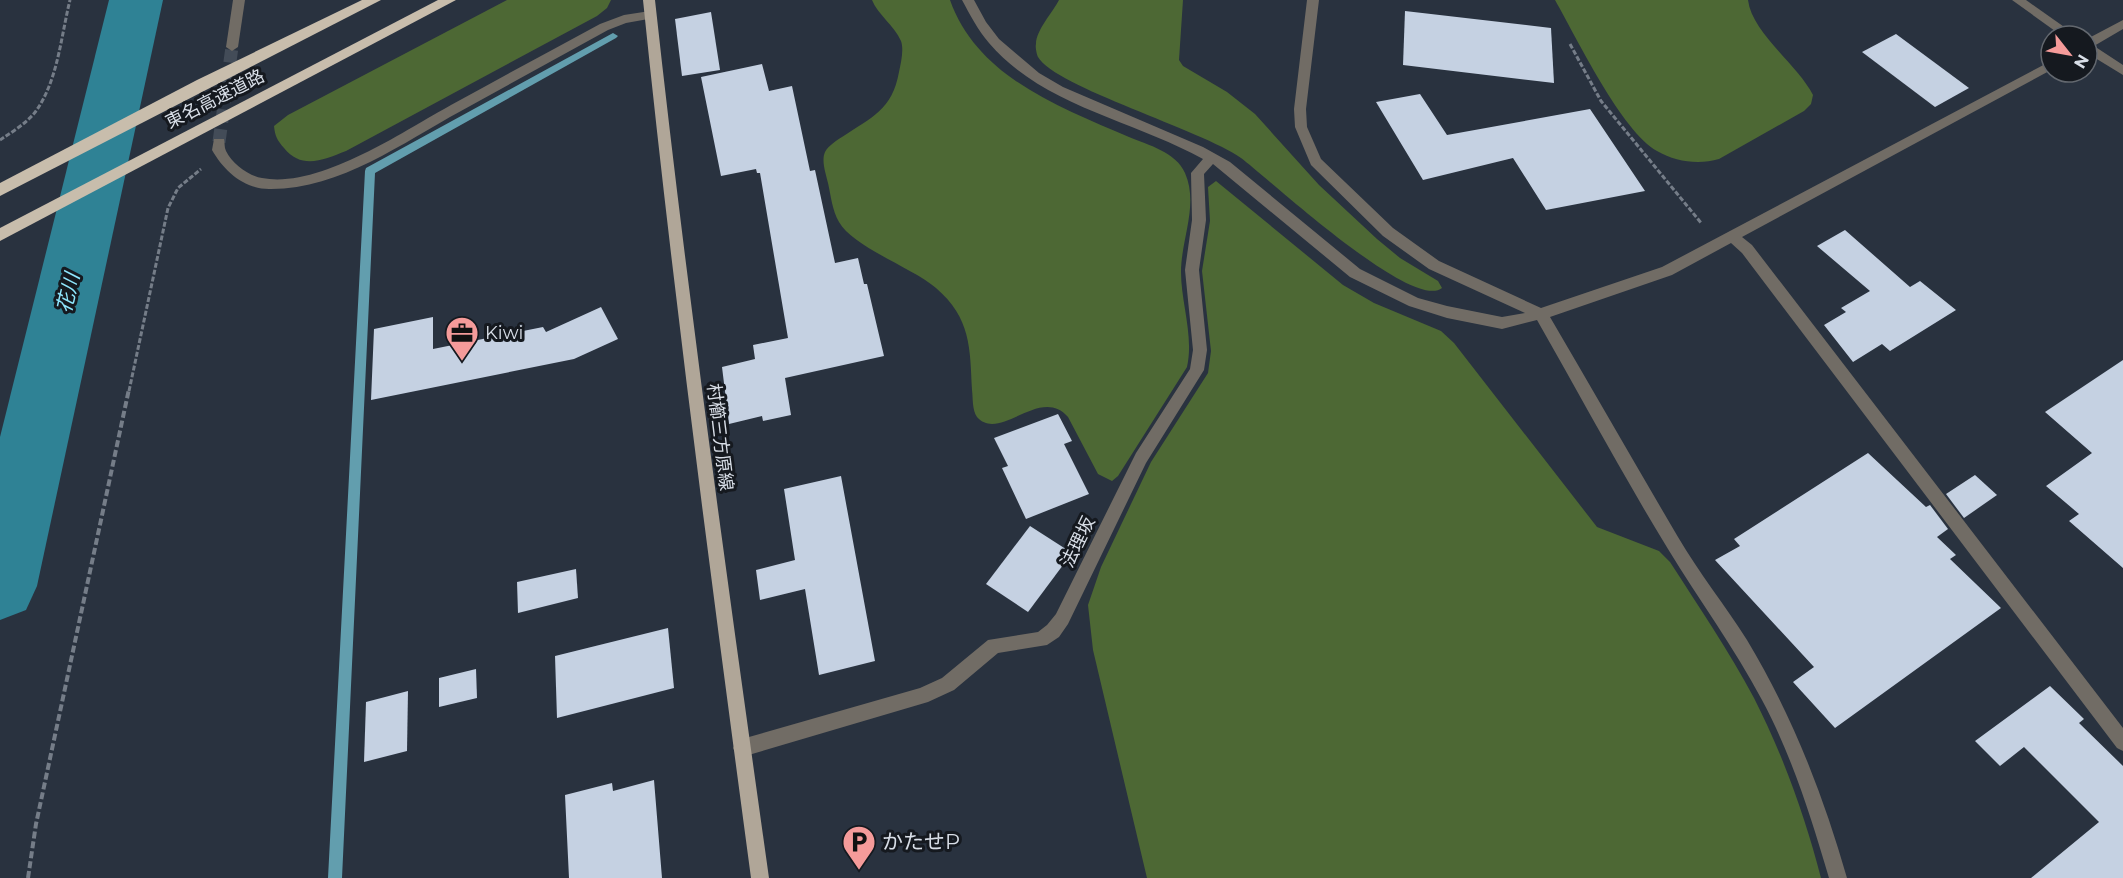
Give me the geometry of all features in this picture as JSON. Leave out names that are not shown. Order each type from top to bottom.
[{"type":"highway","name":"東名高速道路","points":[[6,186],[202,84],[374,0]]},
{"type":"highway","name":"東名高速道路","points":[[0,235],[449,0]]},
{"type":"main road","name":"村櫛三方原線","points":[[649,7],[711,527],[760,878]]},
{"type":"street","points":[[232,47],[239,0]]},
{"type":"street","points":[[968,0],[995,42],[1035,76],[1059,90],[1212,157],[1238,175],[1330,254],[1384,289],[1414,302],[1486,321],[1516,321],[1629,287],[1667,271],[2039,71]]},
{"type":"street","points":[[1313,0],[1300,110],[1307,145],[1316,162],[1388,232],[1409,249],[1460,278],[1541,314],[1674,545],[1740,644],[1769,695],[1795,750],[1818,809],[1838,878]]},
{"type":"street","points":[[2018,0],[2053,24]]},
{"type":"street","points":[[219,142],[218,150],[229,167],[248,179],[266,184],[292,182],[323,174],[380,150],[604,27],[649,7]]},
{"type":"street","points":[[2099,38],[2123,24]]},
{"type":"street","points":[[2099,54],[2123,71]]},
{"type":"street","name":"法理坂","points":[[742,748],[922,696],[948,684],[994,646],[1041,639],[1053,631],[1062,620],[1141,458],[1197,370],[1200,351],[1191,270],[1199,220],[1197,173],[1212,157]]},
{"type":"street","points":[[1727,240],[1747,249],[2123,742]]},
{"type":"path","points":[[0,140],[21,126],[36,111],[45,96],[70,0]]},
{"type":"path","points":[[1570,44],[1601,101],[1706,230],[1727,240]]},
{"type":"path","points":[[28,878],[36,824],[168,208],[178,188],[194,173],[223,159]]},
{"type":"green space","points":[[507,0],[611,0],[607,8],[597,16],[346,151],[321,160],[305,161],[291,155],[278,140],[274,126],[288,115]]},
{"type":"green space","points":[[872,0],[950,0],[963,27],[980,50],[1001,70],[1024,86],[1076,114],[1161,150],[1175,160],[1185,173],[1189,185],[1190,210],[1181,272],[1189,343],[1187,367],[1118,476],[1112,481],[1098,474],[1068,417],[1057,409],[1045,407],[997,423],[986,423],[977,417],[973,404],[966,334],[962,322],[948,299],[926,280],[857,240],[839,222],[824,168],[825,152],[833,143],[871,118],[886,104],[896,85],[901,60],[901,41]]},
{"type":"green space","points":[[1059,0],[1183,0],[1179,60],[1183,66],[1227,92],[1255,114],[1319,185],[1377,239],[1400,258],[1438,281],[1442,288],[1426,290],[1402,281],[1372,263],[1340,240],[1241,158],[1222,147],[1099,95],[1050,69],[1038,57],[1036,45],[1042,27]]},
{"type":"green space","points":[[1555,0],[1748,0],[1751,12],[1766,37],[1797,72],[1813,95],[1811,104],[1804,111],[1719,159],[1696,162],[1664,155],[1643,141],[1629,125],[1587,59]]},
{"type":"green space","points":[[1216,181],[1343,285],[1374,303],[1441,331],[1454,343],[1597,527],[1659,551],[1670,562],[1714,629],[1765,720],[1792,786],[1821,878],[1147,878],[1093,650],[1088,605],[1101,567],[1151,462],[1208,373],[1211,351],[1202,271],[1210,221],[1208,187]]},
{"type":"building","points":[[1405,11],[1551,28],[1554,83],[1403,65]]},
{"type":"building","points":[[711,12],[720,70],[682,76],[675,19]]},
{"type":"building","points":[[1896,34],[1969,88],[1935,107],[1862,52]]},
{"type":"building","points":[[762,64],[769,91],[792,86],[810,171],[815,170],[835,263],[858,258],[864,284],[867,284],[884,356],[785,378],[791,415],[763,421],[762,416],[729,424],[722,367],[755,359],[753,345],[788,338],[760,173],[757,173],[756,169],[721,176],[701,77]]},
{"type":"building","points":[[1420,94],[1447,135],[1590,109],[1645,191],[1546,210],[1513,158],[1423,180],[1376,102]]},
{"type":"building","points":[[1845,230],[1910,287],[1920,281],[1956,310],[1890,351],[1882,344],[1853,362],[1824,325],[1846,312],[1841,308],[1870,291],[1817,246]]},
{"type":"building","points":[[601,307],[618,339],[574,359],[371,400],[374,329],[433,317],[433,349],[543,327],[546,332]]},
{"type":"building","points":[[2123,360],[2123,568],[2069,521],[2079,514],[2046,486],[2092,453],[2045,412]]},
{"type":"building","points":[[1058,414],[1072,441],[1064,444],[1089,494],[1026,519],[1002,468],[1008,466],[994,438]]},
{"type":"building","points":[[1868,453],[1926,507],[1930,505],[1948,529],[1937,537],[1956,555],[1950,559],[2001,608],[1835,728],[1793,682],[1814,667],[1715,560],[1740,546],[1734,539]]},
{"type":"building","points":[[1975,475],[1997,495],[1964,518],[1946,494]]},
{"type":"building","points":[[841,476],[875,661],[819,675],[805,589],[760,600],[756,570],[795,560],[784,489]]},
{"type":"building","points":[[1030,526],[1072,553],[1028,612],[986,584]]},
{"type":"building","points":[[576,569],[578,598],[518,613],[517,582]]},
{"type":"building","points":[[668,628],[674,688],[557,718],[555,656]]},
{"type":"building","points":[[476,669],[477,698],[439,707],[439,678]]},
{"type":"building","points":[[2050,686],[2084,719],[2079,723],[2123,766],[2123,878],[2031,878],[2099,822],[2024,747],[2000,766],[1975,741]]},
{"type":"building","points":[[408,691],[407,751],[364,762],[366,702]]},
{"type":"building","points":[[654,780],[662,878],[569,878],[565,795],[612,783],[613,791]]},
{"type":"waterway","name":"花川","points":[[0,586],[136,0]]},
{"type":"waterway","points":[[335,878],[370,171],[613,36]]},
{"type":"tunnel","points":[[219,142],[232,47]]},
{"type":"place","name":"Kiwi","points":[[462,362]]},
{"type":"place","name":"かたせP","points":[[859,871]]}]
